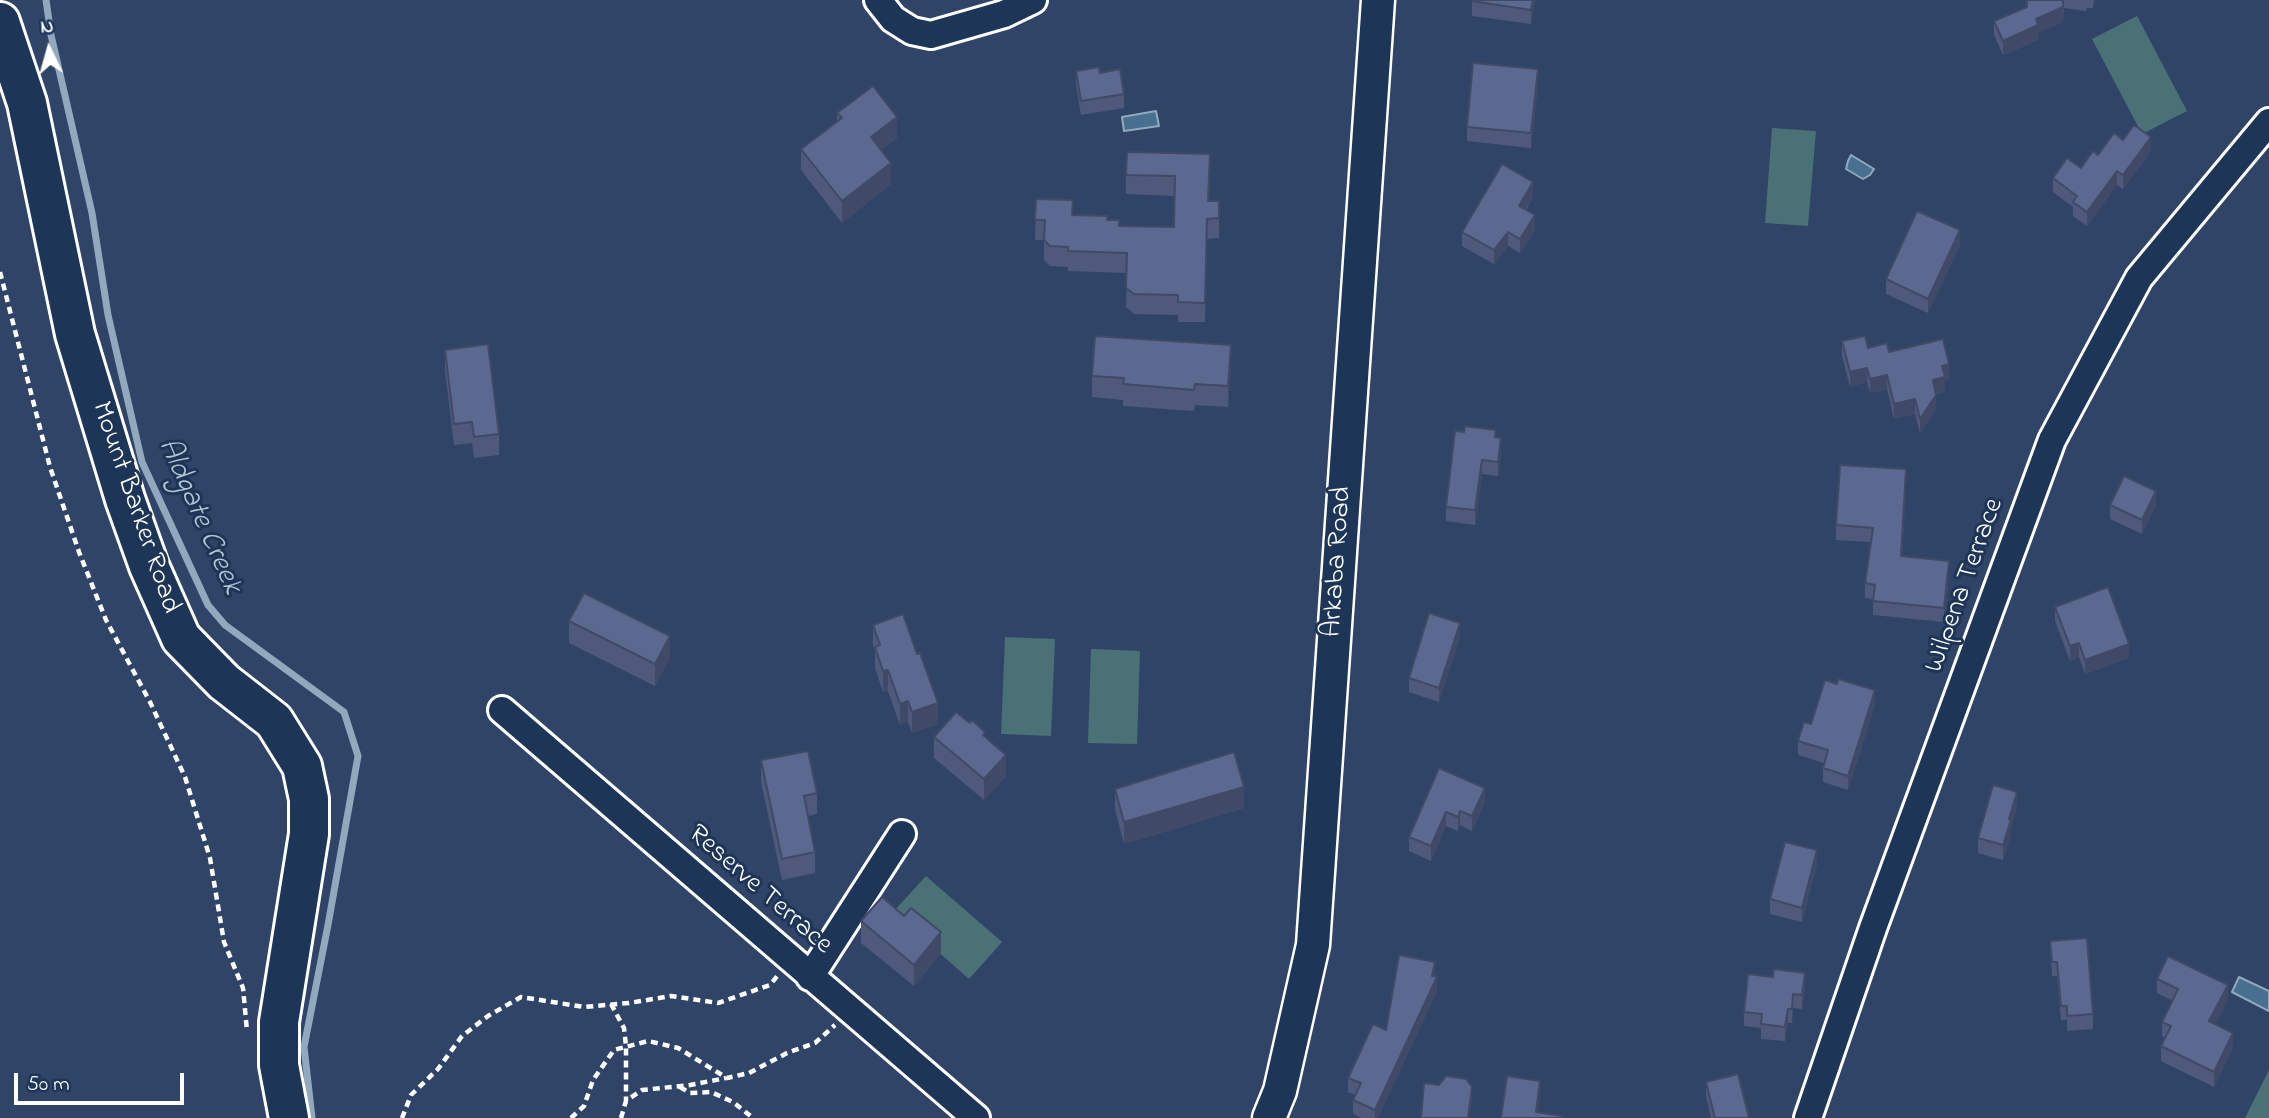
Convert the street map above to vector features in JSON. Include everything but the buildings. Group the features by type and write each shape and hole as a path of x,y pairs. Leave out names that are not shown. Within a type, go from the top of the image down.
{"main road":[{"name":"Mount Barker Road","path":"0,22 27,103 75,334 125,499 149,566 181,638 224,682 274,721 302,765 309,799 309,834 279,1022 279,1065 289,1118"}],"street":[{"path":"878,0 893,19 912,31 932,35 1004,14 1033,0"},
{"name":"Arkaba Road","path":"1269,1118 1280,1091 1313,945 1378,0"},
{"name":"Wilpena Terrace","path":"1808,1118 1873,928 2052,440 2139,278 2269,122"},
{"name":"Reserve Terrace","path":"502,710 976,1118"},
{"path":"801,969 902,834"}],"path":[{"path":"0,272 50,467 79,552 106,620 150,702 185,777 210,858 224,942 243,988 247,1038"},
{"path":"402,1118 411,1095 438,1069 462,1036 488,1016 521,997 584,1007 671,996 718,1003 770,985 801,969"},
{"path":"611,1004 624,1028 626,1046 626,1101 621,1118"},
{"path":"626,1101 642,1090 749,1073 787,1053 815,1043 851,1011"},
{"path":"571,1118 584,1106 593,1080 614,1049 648,1041 678,1048 727,1078"},
{"path":"679,1086 690,1093 711,1091 733,1102 753,1118"}],"green space":[{"path":"2137,16 2187,111 2142,134 2092,39"},
{"path":"1772,128 1816,131 1808,226 1765,223"},
{"path":"1005,637 1055,639 1051,736 1001,734"},
{"path":"1091,649 1140,651 1137,744 1088,743"},
{"path":"926,876 1002,942 969,979 893,912"},
{"path":"2269,1070 2269,1118 2245,1118"}],"water":[{"path":"1156,111 1159,126 1124,131 1122,117"},
{"path":"1851,155 1874,169 1870,175 1863,179 1846,169"},
{"path":"2239,977 2269,991 2269,1011 2232,992"}],"waterway":[{"name":"Aldgate Creek","path":"46,0 51,35 92,213 108,315 142,462 208,605 225,625 344,712 358,756 304,1047 312,1118"}]}
